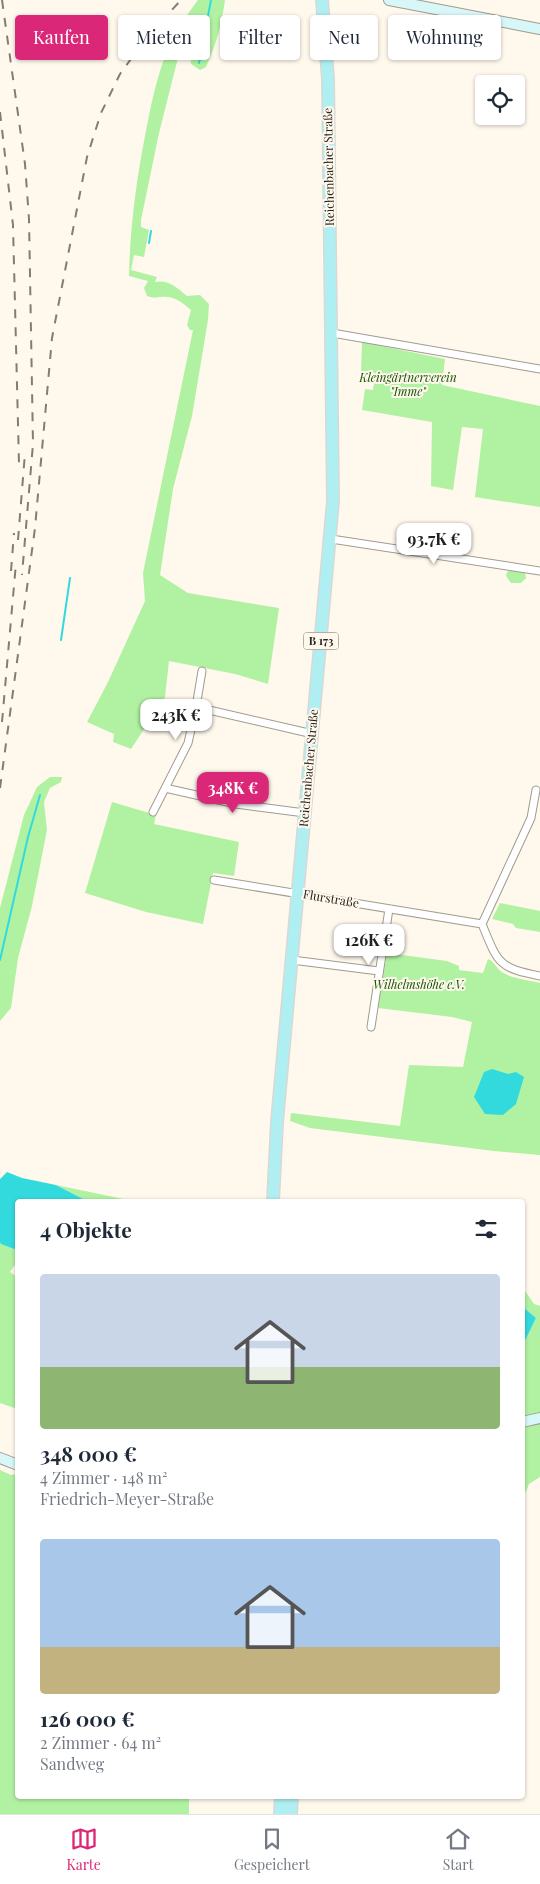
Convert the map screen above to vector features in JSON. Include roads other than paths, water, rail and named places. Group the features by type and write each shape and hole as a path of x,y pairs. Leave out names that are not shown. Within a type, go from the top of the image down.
{"main road":[{"name":"Reichenbacher Straße","path":"273,1199 276,1129 331,539 333,487 328,56 322,0"},
{"path":"389,0 540,29"},
{"path":"525,1421 540,1418"},
{"path":"0,1451 15,1457"},
{"path":"0,1458 15,1464"},
{"path":"282,1799 286,1812"},
{"path":"286,1812 291,1799"}],"street":[{"path":"332,333 540,369"},
{"path":"331,539 540,571"},
{"path":"153,812 188,742 202,671"},
{"path":"196,708 313,734"},
{"path":"165,788 236,804 305,813"},
{"path":"536,790 531,818 482,924 497,958 516,972 540,976"},
{"name":"Flurstraße","path":"214,880 482,924"},
{"path":"372,1027 388,909"},
{"path":"292,960 379,971"}],"water":[{"path":"492,1069 508,1074 516,1072 524,1077 516,1104 503,1115 485,1114 474,1097 484,1072"},
{"path":"7,1172 22,1178 56,1185 83,1199 15,1199 15,1249 0,1242 0,1179"},
{"path":"525,1309 536,1318 525,1341"}],"waterway":[{"path":"199,63 211,0"},
{"path":"149,243 151,231"},
{"path":"61,640 70,578"},
{"path":"0,960 28,837 40,795"}],"railway":[{"path":"2,0 25,164 29,219 33,444 22,575"},
{"path":"0,788 35,528 52,338 87,157 101,113 120,74 147,37 181,0"},
{"path":"0,112 13,225 19,464"},
{"path":"18,540 25,453"},
{"path":"11,571 14,533"},
{"path":"2,722 16,563"}],"park label":[{"name":"Kleingärtnerverein \"Imme\"","path":"408,385"},
{"name":"Wilhelmshöhe e.V.","path":"419,985"}]}
